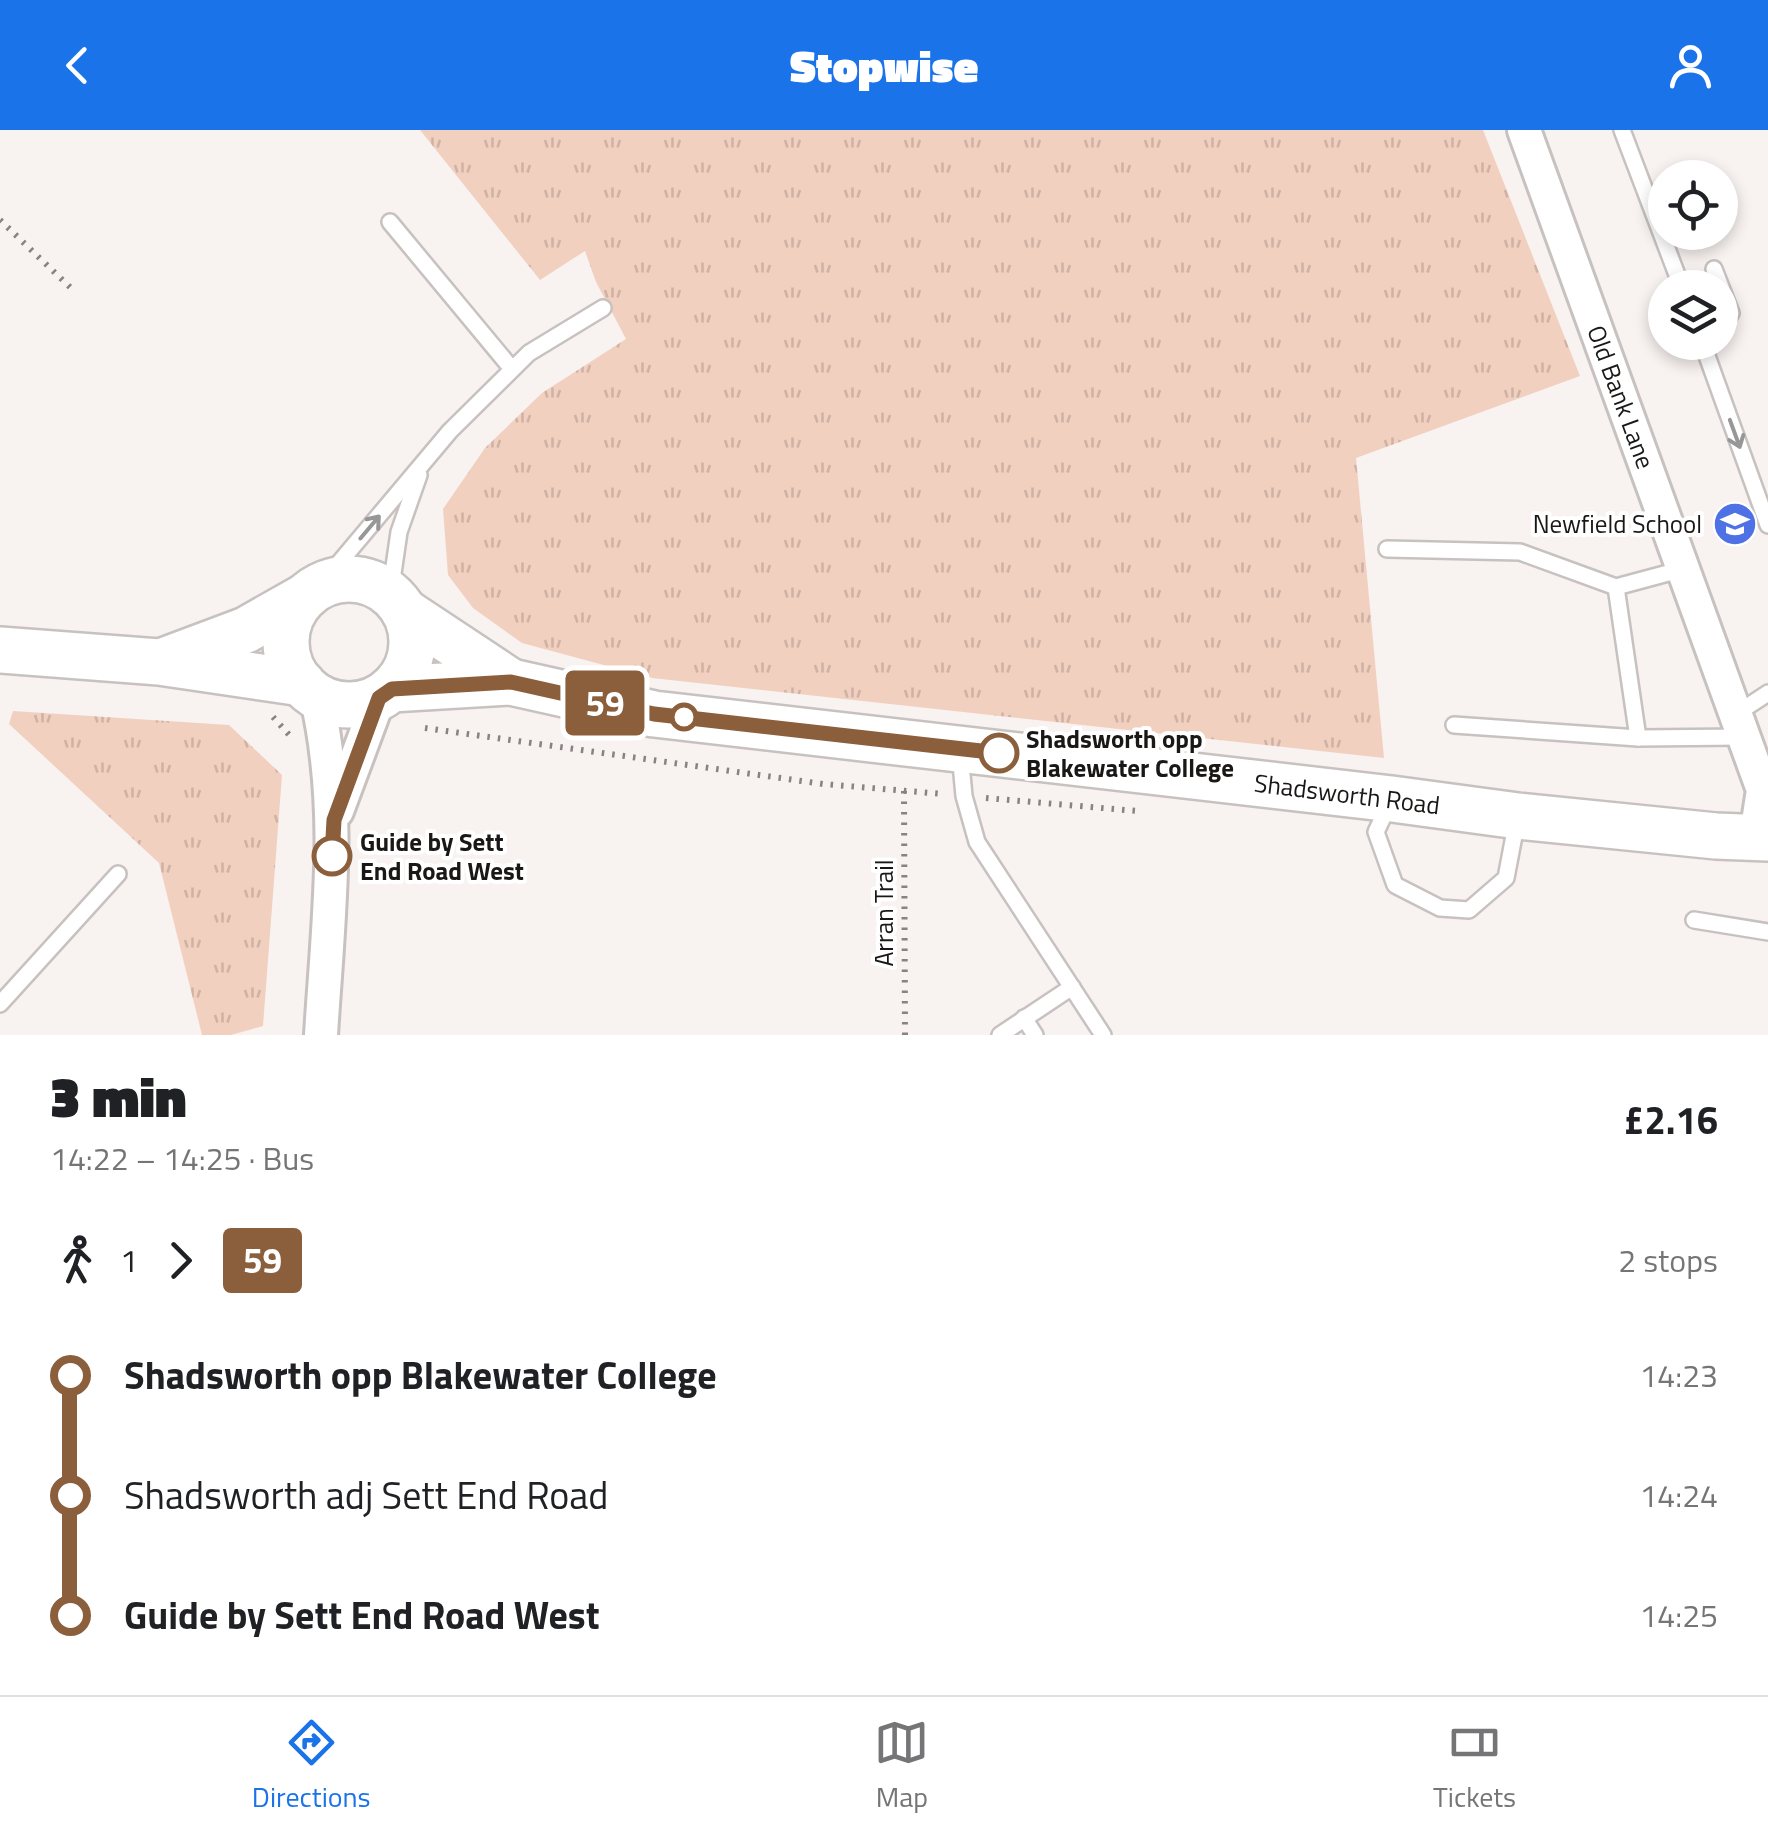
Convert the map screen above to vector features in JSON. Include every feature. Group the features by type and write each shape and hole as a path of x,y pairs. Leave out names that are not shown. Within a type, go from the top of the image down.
{"main road":[{"name":"Shadsworth Road","path":"159,662 246,630 336,580 355,579 374,584 511,682 654,714 1392,798 1518,816 1762,837"},
{"path":"296,697 287,648 288,629 294,611 312,592"},
{"path":"395,704 412,652 412,631 397,602"},
{"name":"Shadsworth Road","path":"0,650 159,662 336,704 395,704 511,682"}],"street":[{"name":"Old Bank Lane","path":"1524,130 1763,790 1762,837"},
{"path":"296,697 328,746 334,820 321,1035"},
{"path":"334,820 395,704"}],"lane":[{"path":"1622,130 1675,270"},
{"path":"390,222 512,369"},
{"path":"312,592 450,431 512,369 528,354 604,308"},
{"path":"1711,360 1768,525"},
{"path":"397,602 399,532 422,466"},
{"path":"1387,549 1520,552 1616,587 1683,569"},
{"path":"1616,587 1638,738"},
{"path":"1454,725 1638,738 1740,725 1768,693"},
{"path":"960,749 964,796 978,842 1102,1035"},
{"path":"1392,798 1376,832 1395,885 1440,908 1469,910 1506,878 1518,816"},
{"path":"0,1004 118,874"},
{"path":"1694,920 1768,932"},
{"path":"1000,1035 1072,987"},
{"path":"1024,1018 1035,1035"}],"path":[{"path":"0,220 74,291"},
{"path":"296,697 296,743 328,746"},
{"path":"395,704 823,784 1140,812"},
{"name":"Arran Trail","path":"904,791 904,1035"}],"green space":[{"path":"420,130 1483,130 1580,376 1356,458 1384,758 652,678 522,643 473,608 448,575 443,509 485,448 542,393 626,339 596,282 585,251 540,280"},
{"path":"13,711 229,725 282,775 263,1026 231,1035 202,1035 159,863 9,724"}],"bus line":[{"name":"59","path":"332,856 334,820 379,698 392,689 511,682 654,714 999,753"}],"place":[{"name":"Newfield School","path":"1735,524"},
{"name":"Shadsworth opp Blakewater College","path":"999,753"},
{"name":"Guide by Sett End Road West","path":"332,856"}]}
